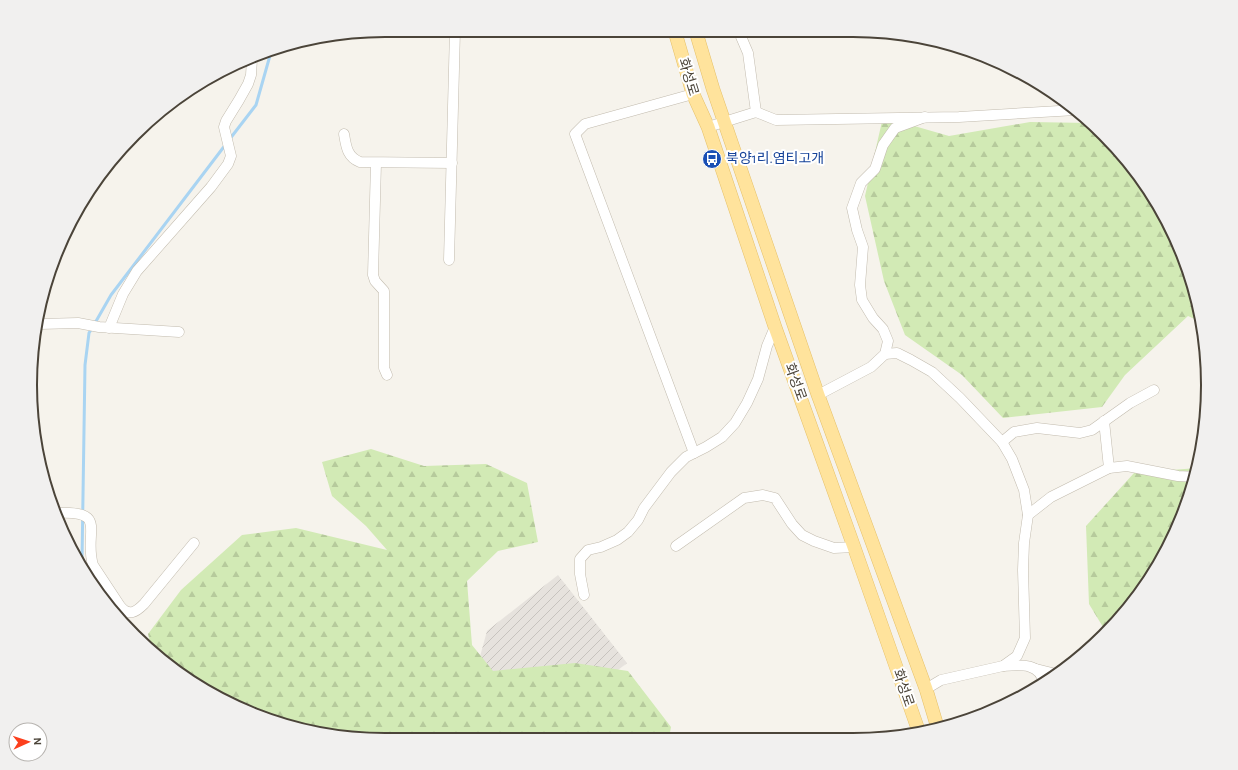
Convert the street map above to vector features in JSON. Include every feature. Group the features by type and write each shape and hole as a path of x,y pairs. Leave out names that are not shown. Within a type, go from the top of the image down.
{"main road":[{"name":"화성로","path":"676,37 693,94 708,127 775,327 854,547 916,727"},
{"name":"화성로","path":"698,37 818,395 926,689 936,723"}],"street":[{"path":"449,260 455,37"},
{"path":"741,37 748,53 756,112"},
{"path":"104,328 129,282 137,271 211,187 228,164 231,156 224,128 226,121 248,84 252,63"},
{"path":"693,94 584,124 574,134 694,453"},
{"path":"708,127 756,112 776,120 959,117 1067,111"},
{"path":"818,395 871,367 885,354 888,341 883,329 873,318 862,300 860,285 863,247 852,208 861,183 875,169 883,145 895,128 925,117"},
{"path":"344,134 346,145 353,159 360,162 452,163"},
{"path":"376,163 373,275 375,281 384,291 384,368 387,375"},
{"path":"43,324 78,323 104,328 178,332"},
{"path":"584,595 580,574 580,559 588,550 601,547 628,532 671,472 686,457 722,437 735,423 747,403 758,379 775,327"},
{"path":"885,354 897,353 932,372 960,398 1002,442 1012,459 1024,490 1028,515 1024,543 1023,570 1025,638 1017,656 1003,666"},
{"path":"1002,442 1014,432 1037,428 1080,433 1092,430 1130,403 1154,390"},
{"path":"1104,421 1108,468"},
{"path":"1028,515 1051,497 1108,468 1127,466 1178,476 1189,477"},
{"path":"676,546 744,498 763,495 775,498 792,524 802,535 814,542 834,548 854,547"},
{"path":"61,513 70,512 85,515 90,520 91,558 93,565 124,611 131,613 137,611 144,604 194,543"},
{"path":"926,689 941,680 1003,666 1022,664 1049,672"},
{"path":"1036,668 1042,677"}],"shaded area":[{"path":"558,575 627,663 537,733 519,733 465,711 487,631"}],"green space":[{"path":"883,117 949,136 1030,122 1082,123 1115,156 1129,173 1154,211 1175,252 1183,273 1194,319 1188,316 1125,375 1102,407 1003,418 962,375 905,335 884,281 865,196"},
{"path":"371,449 424,466 486,464 527,483 538,542 498,551 467,581 472,645 493,671 575,663 628,671 671,727 670,733 385,733 340,730 295,721 252,707 211,686 173,661 156,647 150,641 148,634 181,590 242,535 296,528 387,550 366,526 332,496 322,462"},
{"path":"1190,469 1183,497 1175,518 1154,559 1129,597 1103,627 1089,604 1086,526 1134,473"}],"waterway":[{"path":"229,140 256,105 270,56"},
{"path":"95,323 111,295 226,144"},
{"path":"82,556 85,365 89,333 92,328"}],"place":[{"name":"북양1리.염티고개","path":"712,159"}]}
